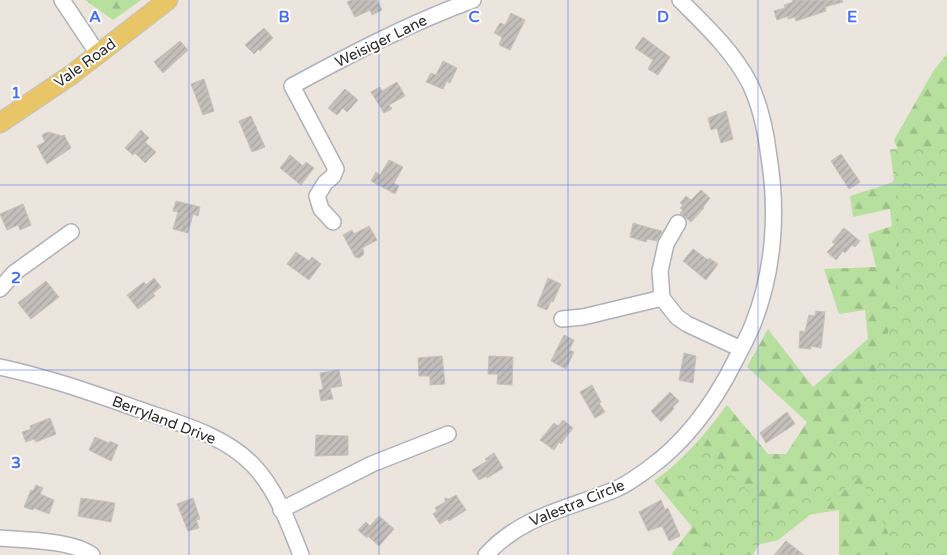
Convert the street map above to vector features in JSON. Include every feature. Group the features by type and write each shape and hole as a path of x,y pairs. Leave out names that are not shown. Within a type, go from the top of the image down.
{"main road":[{"name":"Vale Road","path":"0,123 98,54 168,0"}],"street":[{"path":"62,0 98,54"},
{"name":"Weisiger Lane","path":"333,222 321,209 317,196 325,183 333,176 336,169 292,86 410,26 473,0"},
{"name":"Valestra Circle","path":"486,555 506,537 532,520 617,488 650,468 694,426 709,408 724,383 753,324 770,260 774,204 767,138 757,102 741,68 730,52 680,0"},
{"path":"678,223 666,244 660,271 662,298 677,317 687,324 741,349"},
{"path":"0,289 14,273 70,232"},
{"path":"562,319 583,317 662,298"},
{"name":"Berryland Drive","path":"0,366 68,384 201,431 232,448 253,465 270,487 301,555"},
{"path":"281,510 372,464 448,434"},
{"path":"0,538 68,545 80,548 92,555"}],"green space":[{"path":"85,0 141,0 113,20"},
{"path":"947,54 947,555 839,555 839,510 795,517 764,535 753,555 671,555 692,527 654,481 694,446 727,405 768,454 786,454 807,422 747,367 768,329 813,387 868,339 865,310 839,314 824,269 876,267 868,234 892,226 890,209 853,217 850,196 891,183 907,170 894,140 934,70"},
{"path":"947,148 947,555 899,555 860,476 778,540 712,555 673,468 698,442 773,515 813,485 858,412 885,349 899,270 898,212 890,149"}],"building":[{"path":"352,0 377,0 382,10 372,15 370,10 355,17 347,2"},
{"path":"792,0 842,0 843,2 825,7 826,11 796,21 795,17 788,19 788,16 777,20 774,11 785,8 784,5 793,2"},
{"path":"511,13 525,20 510,50 499,45 502,37 494,33 500,23 505,25"},
{"path":"264,28 273,38 260,51 259,49 254,54 245,45"},
{"path":"643,37 670,57 658,75 648,69 653,60 635,48"},
{"path":"180,41 188,50 163,73 154,62"},
{"path":"443,61 457,68 450,83 447,81 443,89 426,82 431,73 436,75"},
{"path":"204,79 214,111 203,115 191,84"},
{"path":"397,82 405,96 389,105 392,109 384,113 371,92 380,87 382,91"},
{"path":"345,89 358,100 347,112 343,108 337,115 328,108"},
{"path":"726,111 733,139 721,143 717,128 711,130 708,118"},
{"path":"251,116 265,147 252,152 239,121"},
{"path":"141,130 149,138 145,142 156,152 145,163 135,153 133,155 125,148"},
{"path":"48,132 64,135 71,148 47,164 37,146 45,142 42,135"},
{"path":"841,154 860,182 849,189 831,161"},
{"path":"290,155 303,166 306,162 314,168 301,185 280,168"},
{"path":"389,160 403,167 394,183 399,186 395,194 371,181 376,172 380,175"},
{"path":"701,190 710,198 704,208 691,222 680,213 683,210 680,208 683,205 680,203 686,196 691,200"},
{"path":"176,201 200,207 198,216 193,214 188,233 173,229 178,212 173,211"},
{"path":"23,204 31,225 20,230 18,225 7,230 0,214"},
{"path":"633,223 662,231 657,241 647,239 646,242 630,237"},
{"path":"369,226 377,240 362,248 363,255 359,258 355,257 343,235 352,230 354,234"},
{"path":"844,228 860,241 855,247 852,245 845,253 843,251 836,260 827,252 835,244 832,242"},
{"path":"693,249 708,260 709,258 718,264 706,280 683,261"},
{"path":"296,252 309,261 312,257 321,264 309,280 287,264"},
{"path":"154,278 161,287 153,293 155,296 138,309 127,295 144,282 146,285"},
{"path":"548,278 561,284 547,310 537,306"},
{"path":"46,281 59,297 31,319 18,303"},
{"path":"816,311 825,312 821,348 811,346 811,349 799,348 800,331 805,332 809,315 815,316"},
{"path":"564,335 574,340 569,350 574,352 566,369 551,361"},
{"path":"684,353 696,356 693,383 679,380"},
{"path":"442,356 445,384 430,385 430,376 419,376 418,358"},
{"path":"489,356 513,357 512,385 497,384 498,374 488,374"},
{"path":"339,370 342,386 330,388 333,399 321,401 319,390 323,389 320,373"},
{"path":"592,385 601,402 599,403 605,412 595,418 580,392"},
{"path":"670,392 679,401 661,422 651,411"},
{"path":"787,412 795,424 766,443 760,433"},
{"path":"50,418 56,434 36,442 34,439 26,442 22,432 31,429 30,426"},
{"path":"563,420 573,428 554,450 540,440 554,423 558,426"},
{"path":"316,435 348,436 348,455 315,456"},
{"path":"95,437 118,445 111,461 89,450"},
{"path":"494,453 503,468 487,478 486,476 479,480 472,470 487,461 485,459"},
{"path":"36,485 43,488 40,494 54,500 49,514 34,508 33,510 24,507 31,490 33,491"},
{"path":"456,495 466,510 449,521 448,519 440,524 433,514 437,511 435,508 445,502 445,498 449,499"},
{"path":"81,498 115,503 111,522 78,516"},
{"path":"193,498 200,519 196,520 199,528 188,531 177,504"},
{"path":"661,500 665,510 668,508 680,536 669,541 662,526 648,531 639,512"},
{"path":"379,516 394,529 379,546 358,530 366,522 370,526"},
{"path":"786,541 804,555 774,555"}]}
